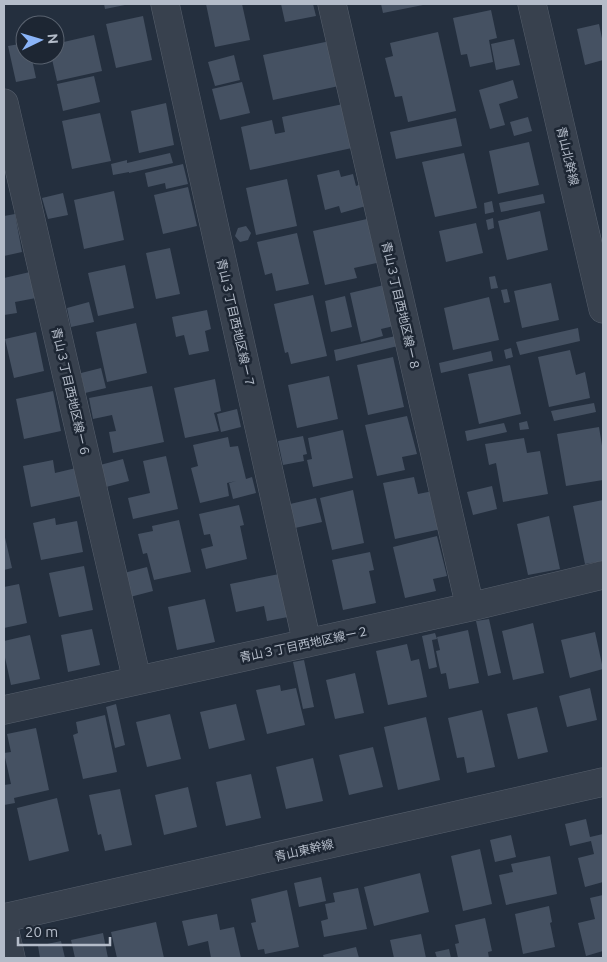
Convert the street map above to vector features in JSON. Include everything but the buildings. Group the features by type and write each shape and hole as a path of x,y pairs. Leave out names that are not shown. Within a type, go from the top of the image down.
{"street":[{"name":"青山３丁目西地区線ー７","path":"164,4 307,643"},
{"name":"青山３丁目西地区線ー８","path":"332,4 470,607"},
{"name":"青山北幹線","path":"532,4 603,309"},
{"name":"青山３丁目西地区線ー６","path":"4,103 138,680"},
{"name":"青山３丁目西地区線ー２","path":"4,710 470,607 603,575"},
{"name":"青山東幹線","path":"4,918 603,782"},
{"path":"4,928 11,958"}]}
